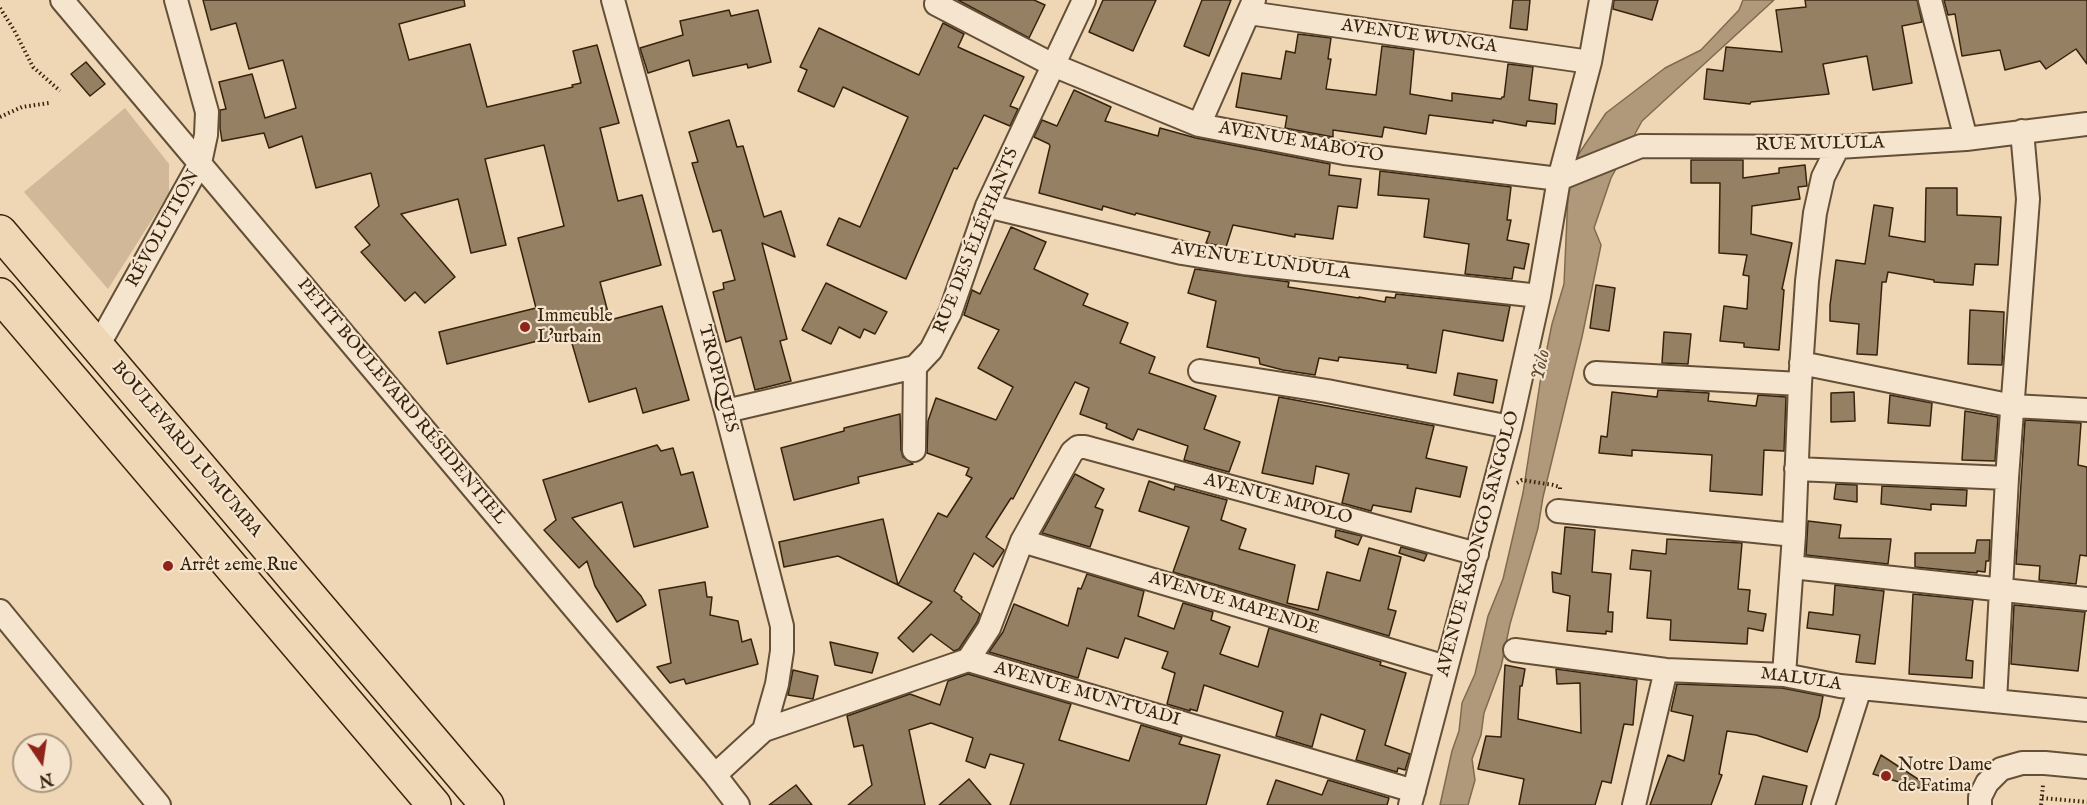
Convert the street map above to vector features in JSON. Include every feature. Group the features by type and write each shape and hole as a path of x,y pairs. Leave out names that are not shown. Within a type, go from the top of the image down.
{"highway":[{"name":"BOULEVARD LUMUMBA","path":"0,232 488,805"},
{"path":"0,295 434,805"}],"street":[{"name":"PETIT BOULEVARD RÉSIDENTIEL","path":"62,0 738,805"},
{"name":"RÉVOLUTION","path":"98,346 200,164 206,135 207,112 176,0"},
{"name":"TROPIQUES","path":"612,0 726,411 782,626 782,651 777,684 764,730"},
{"name":"RUE DES ÉLÉPHANTS","path":"915,367 932,350 950,313 987,206 1084,0"},
{"name":"AVENUE KASONGO SANGOLO","path":"1412,798 1510,427 1539,296 1559,178 1590,62 1601,0"},
{"path":"1930,0 1966,139"},
{"name":"AVENUE MABOTO","path":"936,4 1053,65 1198,124 1344,153 1559,178"},
{"path":"1198,124 1251,6"},
{"name":"AVENUE WUNGA","path":"1251,6 1590,62"},
{"name":"RUE MULULA","path":"1559,178 1641,146 1838,147 1966,139 2087,124"},
{"path":"1995,701 2007,478 2028,199 2022,131"},
{"path":"1784,675 1794,535 1800,374 1807,281 1815,213 1823,177 1838,147"},
{"name":"AVENUE LUNDULA","path":"987,206 1192,255 1539,296"},
{"path":"726,411 915,367 914,450"},
{"path":"1200,371 1327,392 1510,427"},
{"path":"1596,373 1800,374 2013,406 2087,410"},
{"name":"AVENUE MPOLO","path":"1022,541 1072,452 1078,447 1085,447 1477,554"},
{"path":"1796,469 2007,478"},
{"path":"1558,511 1794,535"},
{"path":"715,776 764,730 968,660 989,628 1022,541"},
{"name":"AVENUE MAPENDE","path":"1022,541 1446,667"},
{"path":"1792,567 2087,599"},
{"path":"0,611 159,805"},
{"name":"MALULA","path":"1515,650 1666,670 1784,675 1860,688 2087,710"},
{"name":"AVENUE MUNTUADI","path":"968,660 1412,798"},
{"path":"1634,805 1666,670"},
{"path":"1823,805 1860,688"},
{"path":"1980,805 1980,798 1987,783 2001,769 2022,763 2087,767"}],"path":[{"path":"0,8 33,68 60,91"},
{"path":"0,117 22,107 49,102"},
{"path":"1522,480 1553,485"},
{"path":"2042,798 2087,802"}],"shaded area":[{"path":"1743,0 1774,0 1642,121 1611,178 1594,228 1601,245 1582,337 1543,497 1538,528 1510,624 1501,667 1484,713 1481,735 1472,759 1475,780 1468,805 1440,805 1452,751 1459,731 1462,703 1475,674 1488,616 1503,579 1523,493 1540,383 1552,324 1564,284 1568,195 1578,155 1606,113 1665,68 1701,50 1739,10"},
{"path":"125,108 169,164 169,193 108,289 24,192"}],"building":[{"path":"203,0 464,0 465,6 399,24 409,60 470,44 487,107 573,87 572,85 581,83 573,51 597,45 619,123 600,128 618,201 642,195 661,265 600,282 610,320 662,306 689,400 643,413 636,388 589,402 569,333 447,364 439,332 536,308 518,238 564,226 544,145 485,159 506,245 471,253 458,199 401,214 455,277 425,303 415,292 405,301 361,252 370,245 355,227 379,206 371,173 316,188 302,136 269,148 264,133 222,141 220,110 226,109 219,82 252,74 265,118 296,108 283,60 249,69 236,23 211,30"},
{"path":"958,0 1034,0 1045,5 1029,38"},
{"path":"1103,0 1156,0 1133,51 1089,32"},
{"path":"1202,0 1231,0 1209,56 1184,46"},
{"path":"1513,0 1530,0 1527,30 1510,28"},
{"path":"1614,0 1658,0 1652,20 1613,9"},
{"path":"1805,0 1917,0 1922,22 1902,26 1912,83 1873,90 1867,56 1823,64 1829,94 1751,102 1750,104 1704,99 1707,69 1723,71 1726,47 1782,52 1776,10 1806,7"},
{"path":"1944,0 2087,0 2087,64 2076,49 2046,69 2040,61 2005,70 2000,50 1962,56 1955,14 1948,15"},
{"path":"729,10 731,16 758,10 771,62 748,68 747,64 693,76 689,60 648,73 640,48 683,35 680,21"},
{"path":"943,23 964,34 958,47 1024,77 1010,106 1018,109 1010,126 984,115 957,169 954,168 906,279 827,245 839,218 860,227 908,117 843,87 834,107 798,91 807,70 800,67 819,28 919,75"},
{"path":"1298,34 1331,38 1328,59 1331,59 1326,89 1376,95 1382,46 1414,50 1410,94 1452,101 1452,93 1501,99 1504,97 1508,64 1533,67 1529,100 1557,104 1555,124 1527,121 1526,126 1493,120 1493,123 1429,115 1426,134 1384,127 1382,137 1333,130 1333,137 1285,128 1287,116 1236,107 1242,73 1281,79 1286,51 1295,53"},
{"path":"86,62 105,84 90,96 71,74"},
{"path":"1074,90 1111,107 1105,121 1158,136 1160,128 1196,138 1330,164 1329,175 1361,179 1357,208 1338,206 1333,239 1295,234 1295,237 1233,225 1226,247 1206,243 1210,232 1103,206 1102,210 1039,193 1050,146 1034,137 1042,120 1057,126"},
{"path":"729,120 737,147 743,146 764,217 781,211 795,257 762,243 787,339 780,341 791,381 755,390 741,337 726,342 713,292 724,289 723,283 735,280 721,230 713,232 692,163 698,162 689,132"},
{"path":"1691,160 1743,160 1743,178 1779,173 1779,168 1805,165 1807,186 1798,187 1800,199 1752,206 1751,234 1792,243 1782,289 1784,290 1779,350 1744,347 1744,343 1720,341 1724,306 1747,309 1749,276 1743,275 1747,255 1719,253 1720,183 1691,183"},
{"path":"1380,171 1511,187 1507,220 1511,220 1507,240 1529,244 1524,269 1514,267 1512,279 1465,274 1469,244 1424,237 1429,199 1378,195"},
{"path":"1926,188 1957,188 1957,215 2001,217 1998,265 1975,264 1973,285 1934,282 1934,280 1888,272 1886,282 1882,282 1877,355 1857,354 1859,324 1830,321 1836,260 1865,264 1874,205 1893,208 1889,236 1925,242"},
{"path":"1011,227 1046,242 1034,269 1088,294 1083,305 1128,323 1120,343 1155,357 1149,373 1216,396 1204,429 1240,442 1229,472 1184,460 1188,446 1138,429 1133,440 1106,428 1107,424 1080,414 1089,388 1075,382 1013,499 1011,498 986,537 1004,550 1003,552 993,567 974,553 954,591 980,614 977,622 959,649 954,651 931,634 913,652 898,638 932,602 898,585 938,513 947,517 972,478 966,475 969,468 927,453 928,421 936,398 996,420 1013,387 978,368 999,330 964,315 972,290 980,294"},
{"path":"1195,269 1289,282 1288,287 1385,302 1386,297 1395,298 1396,294 1510,306 1503,341 1443,330 1436,373 1407,368 1408,365 1339,357 1338,361 1319,358 1315,375 1283,370 1260,364 1259,358 1207,347 1216,301 1188,293"},
{"path":"826,283 887,312 875,334 864,329 860,338 839,327 831,344 802,330"},
{"path":"1596,285 1615,288 1609,331 1590,328"},
{"path":"1970,310 2004,312 2002,365 1968,364"},
{"path":"1664,332 1691,334 1688,364 1662,363"},
{"path":"1458,373 1497,380 1493,403 1454,395"},
{"path":"1658,390 1709,393 1708,401 1756,406 1758,395 1786,397 1784,451 1764,450 1762,495 1710,491 1712,455 1632,450 1632,456 1599,453 1601,436 1607,437 1612,392 1657,397"},
{"path":"1854,392 1855,421 1831,422 1831,393"},
{"path":"1890,395 1932,403 1930,426 1888,423"},
{"path":"1279,397 1434,426 1426,458 1467,467 1460,497 1416,488 1411,512 1373,505 1371,511 1342,503 1349,474 1316,466 1313,484 1262,473"},
{"path":"1965,411 1998,417 1995,461 1962,460"},
{"path":"900,414 901,450 903,457 913,464 858,477 859,483 794,500 781,448 844,431 844,428"},
{"path":"2025,420 2081,423 2078,465 2087,467 2087,556 2080,555 2076,584 2039,580 2040,566 2016,564"},
{"path":"657,445 661,451 673,448 681,475 693,472 708,527 634,547 622,502 572,518 641,596 646,605 617,622 595,586 587,561 579,568 544,530 556,520 543,480"},
{"path":"1075,474 1104,489 1095,507 1103,510 1090,547 1042,533"},
{"path":"1149,481 1174,490 1175,486 1227,500 1221,520 1246,529 1239,549 1295,565 1287,603 1318,610 1327,572 1360,581 1369,548 1401,557 1388,609 1396,611 1389,636 1173,572 1189,527 1139,511"},
{"path":"1836,484 1857,485 1857,502 1834,499"},
{"path":"1882,486 1967,490 1966,506 1931,504 1931,510 1881,504"},
{"path":"883,519 898,585 838,556 784,567 779,542"},
{"path":"1808,521 1841,525 1839,538 1891,539 1888,564 1806,555"},
{"path":"1565,527 1595,530 1592,572 1611,574 1608,612 1613,612 1612,632 1606,631 1606,634 1567,631 1570,596 1553,592 1552,572 1561,574"},
{"path":"1336,530 1362,536 1358,545 1335,537"},
{"path":"1667,539 1742,543 1738,589 1750,590 1748,611 1766,614 1763,631 1748,628 1747,644 1670,640 1671,620 1647,618 1651,571 1630,569 1632,550 1666,554"},
{"path":"1977,540 1990,540 1989,561 1986,561 1985,572 1915,567 1915,553 1975,553"},
{"path":"1401,547 1427,554 1424,561 1399,553"},
{"path":"1087,574 1144,591 1138,616 1174,629 1183,603 1213,612 1211,620 1230,627 1220,654 1258,667 1269,628 1381,662 1380,665 1406,673 1385,745 1410,754 1405,770 1398,768 1397,772 1356,760 1365,730 1321,714 1312,747 1276,736 1283,712 1204,685 1197,711 1167,704 1175,673 1162,668 1168,652 1125,638 1118,658 1087,648 1078,678 989,652 1003,632 1014,604 1068,626 1078,588 1081,589"},
{"path":"705,582 707,597 712,597 710,615 738,621 742,642 751,639 758,664 686,684 684,679 670,683 657,667 671,663 659,590"},
{"path":"1835,585 1884,591 1875,664 1856,662 1860,635 1807,628 1809,612 1833,615"},
{"path":"1913,594 1973,600 1966,660 1973,661 1972,678 1909,674"},
{"path":"2014,605 2085,612 2078,671 2011,664"},
{"path":"830,642 878,653 872,673 835,665"},
{"path":"1505,665 1525,669 1522,686 1520,686 1518,719 1581,733 1580,683 1557,684 1556,669 1637,680 1633,725 1624,724 1611,783 1602,781 1595,805 1519,805 1524,779 1478,769 1486,736 1501,737"},
{"path":"793,670 818,676 813,699 788,695"},
{"path":"968,674 1071,704 1059,740 1129,761 1141,725 1182,737 1179,744 1220,755 1206,805 1010,805 1024,764 990,754 985,768 966,761 973,738 931,723 909,730 925,805 848,805 872,785 863,745 854,747 847,716 910,694 940,705 948,681"},
{"path":"1677,684 1782,688 1823,696 1819,717 1807,752 1756,735 1727,731 1719,774 1722,775 1711,805 1650,805 1668,755 1684,761 1693,716 1671,711"},
{"path":"1881,755 1927,785 1925,790 1873,774"},
{"path":"1763,776 1807,786 1802,805 1755,805"},
{"path":"969,779 991,805 939,805"},
{"path":"1276,780 1322,795 1328,780 1389,798 1387,805 1267,805"},
{"path":"796,785 812,805 769,805"}],"place":[{"name":"Immeuble L'urbain","path":"525,327"},
{"name":"Arrêt 2eme Rue","path":"168,566"},
{"name":"Notre Dame de Fatima","path":"1886,776"}],"water label":[{"name":"Yolo","path":"1542,365"}]}
